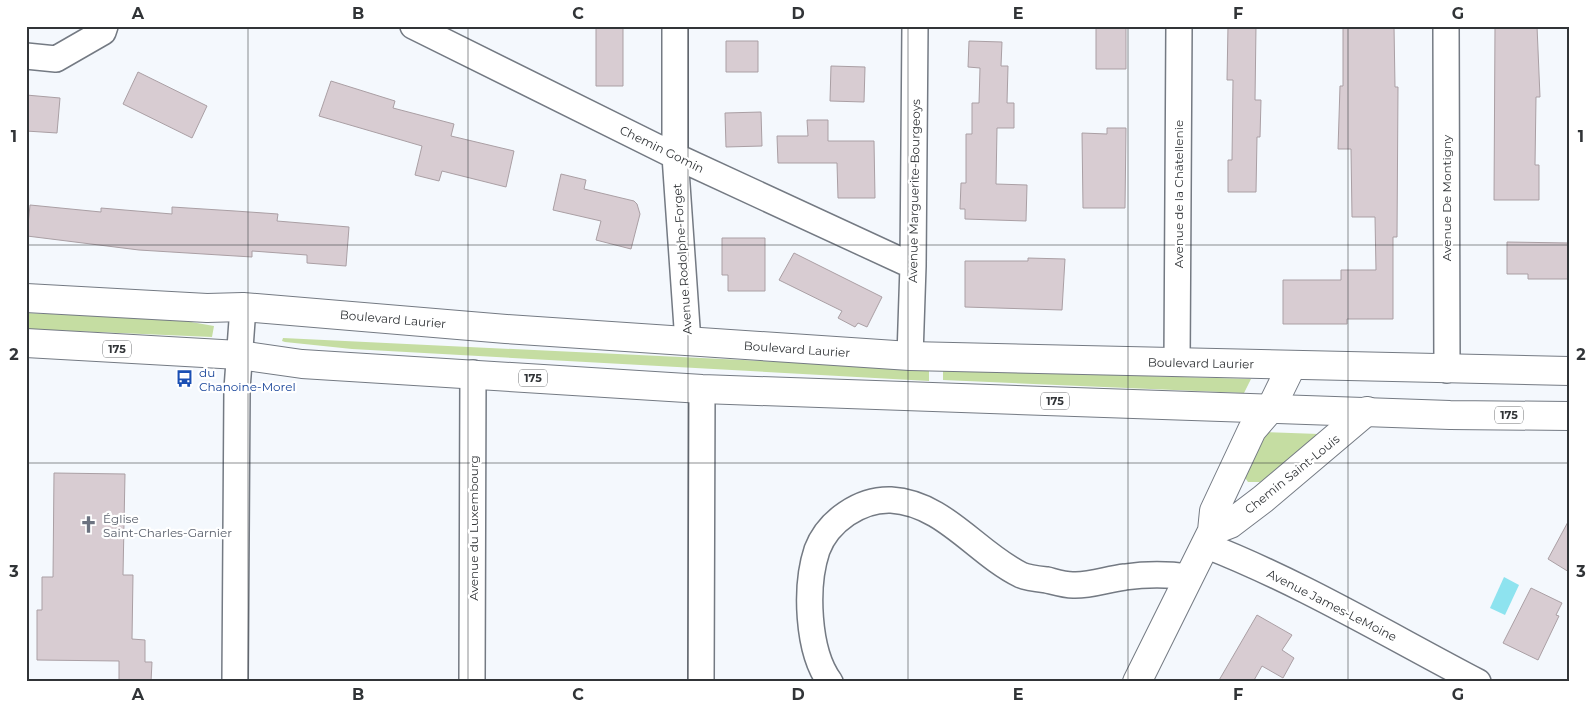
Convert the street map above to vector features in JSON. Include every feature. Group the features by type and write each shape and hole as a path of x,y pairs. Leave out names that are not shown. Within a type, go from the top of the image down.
{"main road":[{"name":"Boulevard Laurier","path":"26,298 207,308 243,307 688,342 910,356 1446,370 1569,371"},
{"name":"175","path":"26,343 239,355 302,364 702,389 1450,415 1569,416"},
{"path":"1137,682 1208,538 1214,511 1252,430 1271,408 1292,365"},
{"name":"Chemin Saint-Louis","path":"1208,538 1270,494 1367,411"}],"street":[{"path":"26,56 56,59 103,32 105,26"},
{"name":"Chemin Gomin","path":"413,26 436,32 675,156 913,266"},
{"name":"Avenue Rodolphe-Forget","path":"675,26 675,156 688,342"},
{"name":"Avenue Marguerite-Bourgeoys","path":"910,356 913,266 915,26"},
{"name":"Avenue de la Châtellenie","path":"1177,362 1178,26"},
{"name":"Avenue De Montigny","path":"1446,26 1446,370"},
{"path":"235,682 239,355 243,307"},
{"name":"Avenue du Luxembourg","path":"472,682 473,374"},
{"path":"701,682 702,389"},
{"path":"830,682 823,672 811,628 811,577 818,549 834,524 852,510 870,502 891,500 917,505 946,519 980,548 1022,575 1073,585 1126,577 1166,574 1189,577"},
{"name":"Avenue James-LeMoine","path":"1208,538 1234,556 1333,604 1453,676 1478,682"}],"green space":[{"path":"26,313 174,319 214,326 212,337 26,329"},
{"path":"283,338 929,369 929,381 352,349 285,342 282,341"},
{"path":"943,370 1251,379 1244,393 943,380"},
{"path":"1264,432 1319,434 1321,436 1260,482 1248,482 1243,475"}],"water":[{"path":"1504,577 1519,585 1505,615 1490,608"}],"building":[{"path":"596,26 623,26 623,86 596,86"},
{"path":"1096,26 1126,26 1126,69 1096,69"},
{"path":"1228,26 1256,26 1255,100 1261,100 1260,137 1257,137 1256,192 1228,192 1228,160 1232,160 1233,80 1227,80"},
{"path":"1343,26 1394,26 1395,87 1398,87 1397,237 1393,237 1393,319 1347,319 1347,324 1283,324 1283,280 1341,280 1341,270 1376,270 1375,217 1352,217 1351,149 1338,149 1340,86 1343,86"},
{"path":"1495,26 1537,26 1540,97 1536,97 1535,165 1539,165 1539,200 1494,200"},
{"path":"726,41 758,41 758,72 726,72"},
{"path":"969,41 1002,42 1001,66 1008,66 1007,103 1014,103 1014,128 997,128 996,184 1027,185 1026,221 965,219 965,209 960,209 961,183 966,183 966,134 972,134 972,103 979,103 980,68 968,67"},
{"path":"831,66 865,67 864,102 830,101"},
{"path":"138,72 207,106 192,138 123,104"},
{"path":"331,81 395,101 393,108 454,124 451,136 514,151 506,187 442,171 439,181 415,175 422,146 319,116"},
{"path":"26,95 60,98 57,133 26,131"},
{"path":"761,112 762,146 726,147 725,113"},
{"path":"807,120 828,120 828,141 874,141 875,198 838,198 837,163 778,163 777,136 808,136"},
{"path":"1107,128 1126,128 1125,208 1083,208 1082,133 1107,134"},
{"path":"561,174 586,180 584,189 634,201 637,204 640,214 631,249 596,240 601,221 553,210"},
{"path":"30,205 101,212 101,208 172,214 172,207 235,211 278,214 277,221 349,227 346,266 307,263 307,255 252,251 252,257 139,250 27,236"},
{"path":"722,238 765,238 765,291 728,291 728,275 722,275"},
{"path":"1507,242 1569,243 1569,279 1528,279 1528,274 1507,274"},
{"path":"794,253 882,297 867,327 858,323 855,327 838,318 842,311 779,280"},
{"path":"1028,258 1065,259 1062,310 965,307 965,261 1028,261"},
{"name":"Église Saint-Charles-Garnier","path":"54,473 125,474 123,575 133,575 132,639 145,640 145,662 152,662 151,682 119,682 119,661 37,660 37,610 42,610 42,577 53,577"},
{"path":"1569,520 1569,572 1548,559"},
{"path":"1531,588 1562,603 1556,615 1559,616 1538,660 1503,643"},
{"path":"1257,615 1292,635 1282,650 1294,658 1283,678 1262,666 1253,682 1218,682"}],"place":[{"name":"du Chanoine-Morel","path":"185,379"},
{"name":"Église Saint-Charles-Garnier","path":"89,525"}]}
